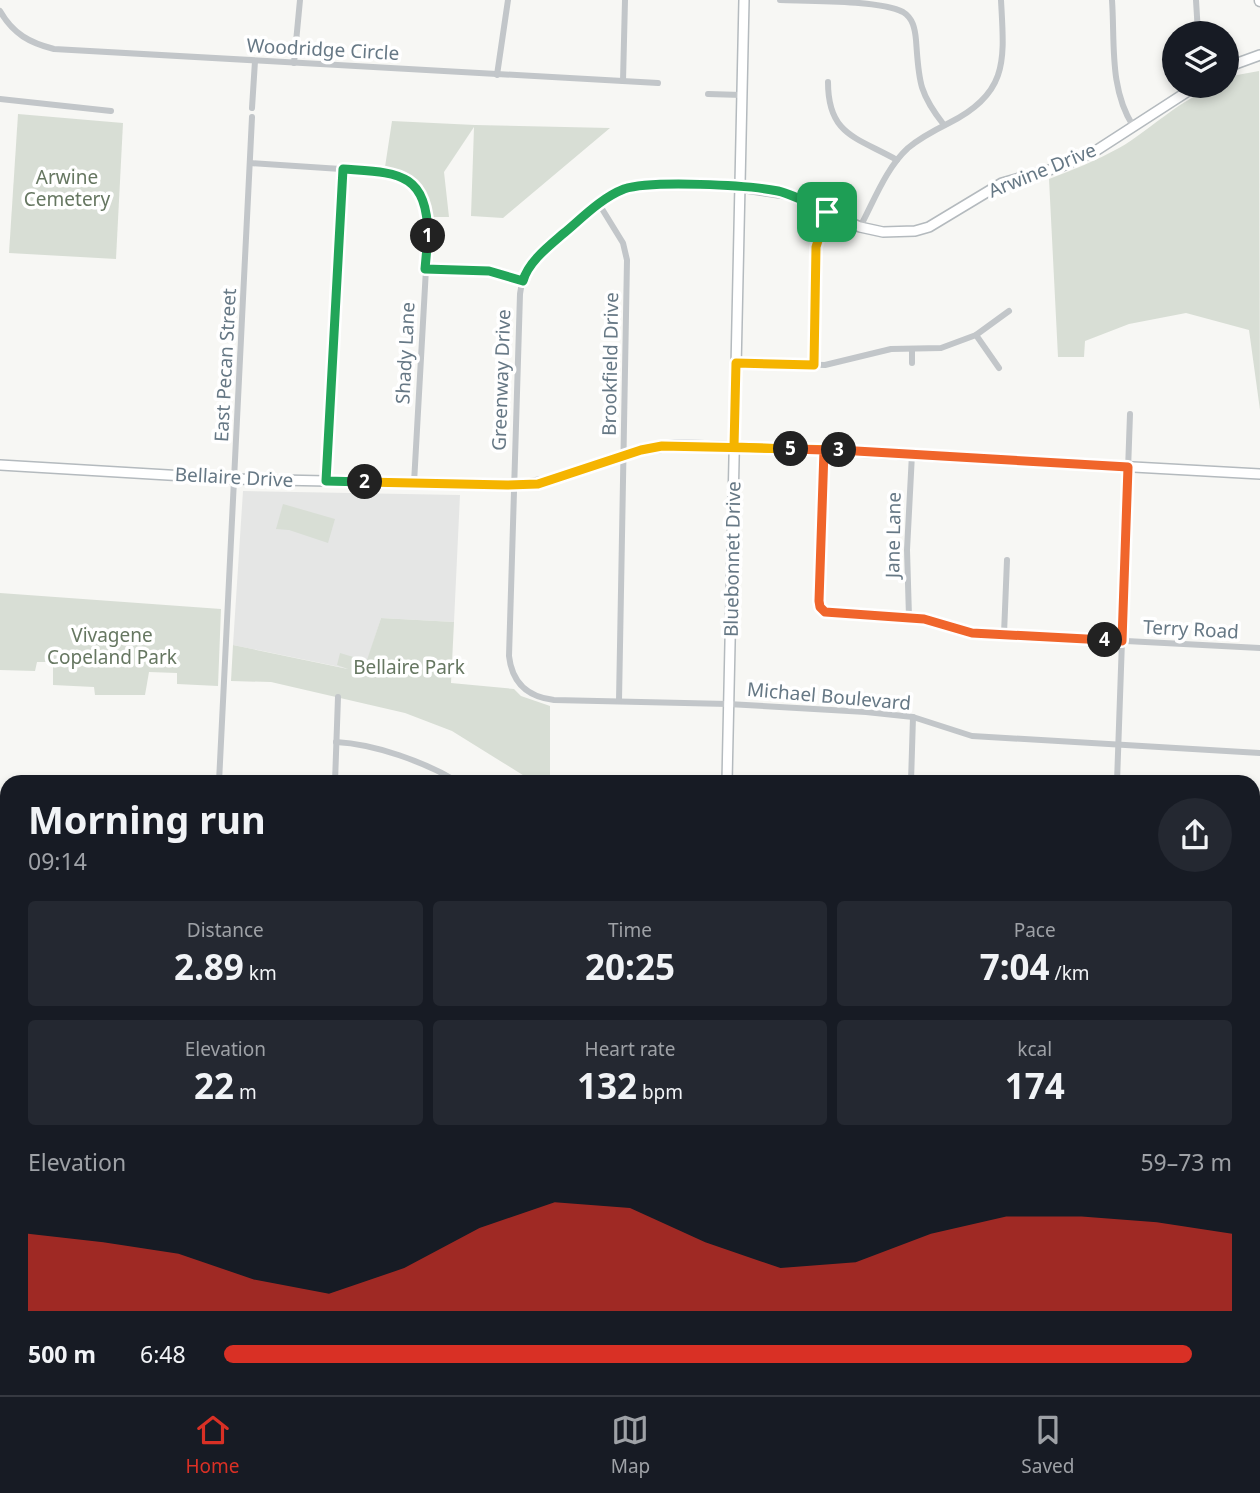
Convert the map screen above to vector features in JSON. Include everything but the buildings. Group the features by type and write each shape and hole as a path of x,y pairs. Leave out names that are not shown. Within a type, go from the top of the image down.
{"street":[{"path":"294,63 300,0"},
{"path":"497,75 508,0"},
{"path":"623,81 625,0"},
{"name":"Bluebonnet Drive","path":"727,775 744,0"},
{"path":"780,0 872,3 892,6 902,11 910,18 915,31 916,64 921,89 944,125"},
{"path":"860,227 898,160 918,141 972,109 983,99 1002,68 1004,56 1001,0"},
{"path":"1112,0 1118,94 1123,111 1133,127"},
{"path":"1196,0 1197,21"},
{"name":"Woodridge Circle","path":"0,11 2,21 28,41 54,49 658,83"},
{"path":"1239,63 1260,55"},
{"path":"252,108 256,61"},
{"path":"828,82 829,106 838,125 898,160"},
{"path":"708,93 742,95"},
{"name":"Arwine Drive","path":"523,281 532,265 552,243 599,204 623,190 644,185 741,187 779,191 860,227 897,232 929,227 988,190 1020,177 1060,167 1097,150 1178,98"},
{"path":"0,99 111,111"},
{"name":"East Pecan Street","path":"219,775 252,117"},
{"name":"Shady Lane","path":"250,163 398,174 416,188 424,203 427,216 414,483"},
{"path":"326,481 343,169"},
{"name":"Brookfield Drive","path":"599,204 623,243 627,260 619,701"},
{"path":"814,365 816,247 827,212"},
{"path":"425,269 489,271 523,281"},
{"name":"Greenway Drive","path":"522,687 513,675 509,656 520,295 523,281"},
{"path":"736,363 814,365 836,363 891,349 942,348 976,335 1009,311"},
{"path":"976,335 999,368"},
{"path":"912,349 912,363"},
{"path":"1117,775 1130,414"},
{"name":"Bellaire Drive","path":"0,465 235,478 514,485 538,484 662,446 912,454 1260,474"},
{"name":"Terry Road","path":"824,450 820,607 825,612 909,617 939,622 972,633 1260,648"},
{"name":"Jane Lane","path":"909,617 907,550 912,454"},
{"path":"1004,634 1007,560"},
{"name":"Michael Boulevard","path":"522,687 545,699 729,704 913,717 972,736 1260,753"},
{"path":"335,775 338,697"},
{"path":"911,775 913,717"},
{"path":"336,742 408,759 445,775"}],"shaded area":[{"path":"243,491 460,495 454,622 381,618 364,672 233,645"}],"green space":[{"path":"1259,71 1260,410 1249,330 1186,313 1129,324 1085,341 1084,357 1058,357 1049,179 1119,148 1191,98 1239,98 1239,75"},
{"name":"Arwine Cemetery","path":"18,114 123,123 116,259 9,253"},
{"path":"392,121 610,128 503,218 471,216 474,127 444,172 449,217 432,217 426,198 417,184 403,173 385,167"},
{"path":"283,504 335,519 328,543 289,530 276,529"},
{"name":"Vivagene Copeland Park","path":"0,593 221,609 218,686 177,684 177,673 149,672 145,695 95,695 94,687 53,685 53,662 37,662 35,671 0,670"},
{"name":"Bellaire Park","path":"381,618 454,622 451,683 514,689 521,696 550,706 550,775 523,775 452,731 405,713 271,682 231,681 233,645 348,669 337,665 340,653 360,659 357,671 363,672"}],"route":[{"path":"827,212 788,194 767,189 665,185 633,187 613,194 552,243 532,265 523,281 475,269 425,269 427,216 416,188 398,174 343,169 326,481 538,484 641,450 674,445 824,450 1128,467 1122,641 972,633 924,619 825,612 821,609 819,601 824,450 734,447 734,440 736,363 814,365 816,247 827,212"}]}
